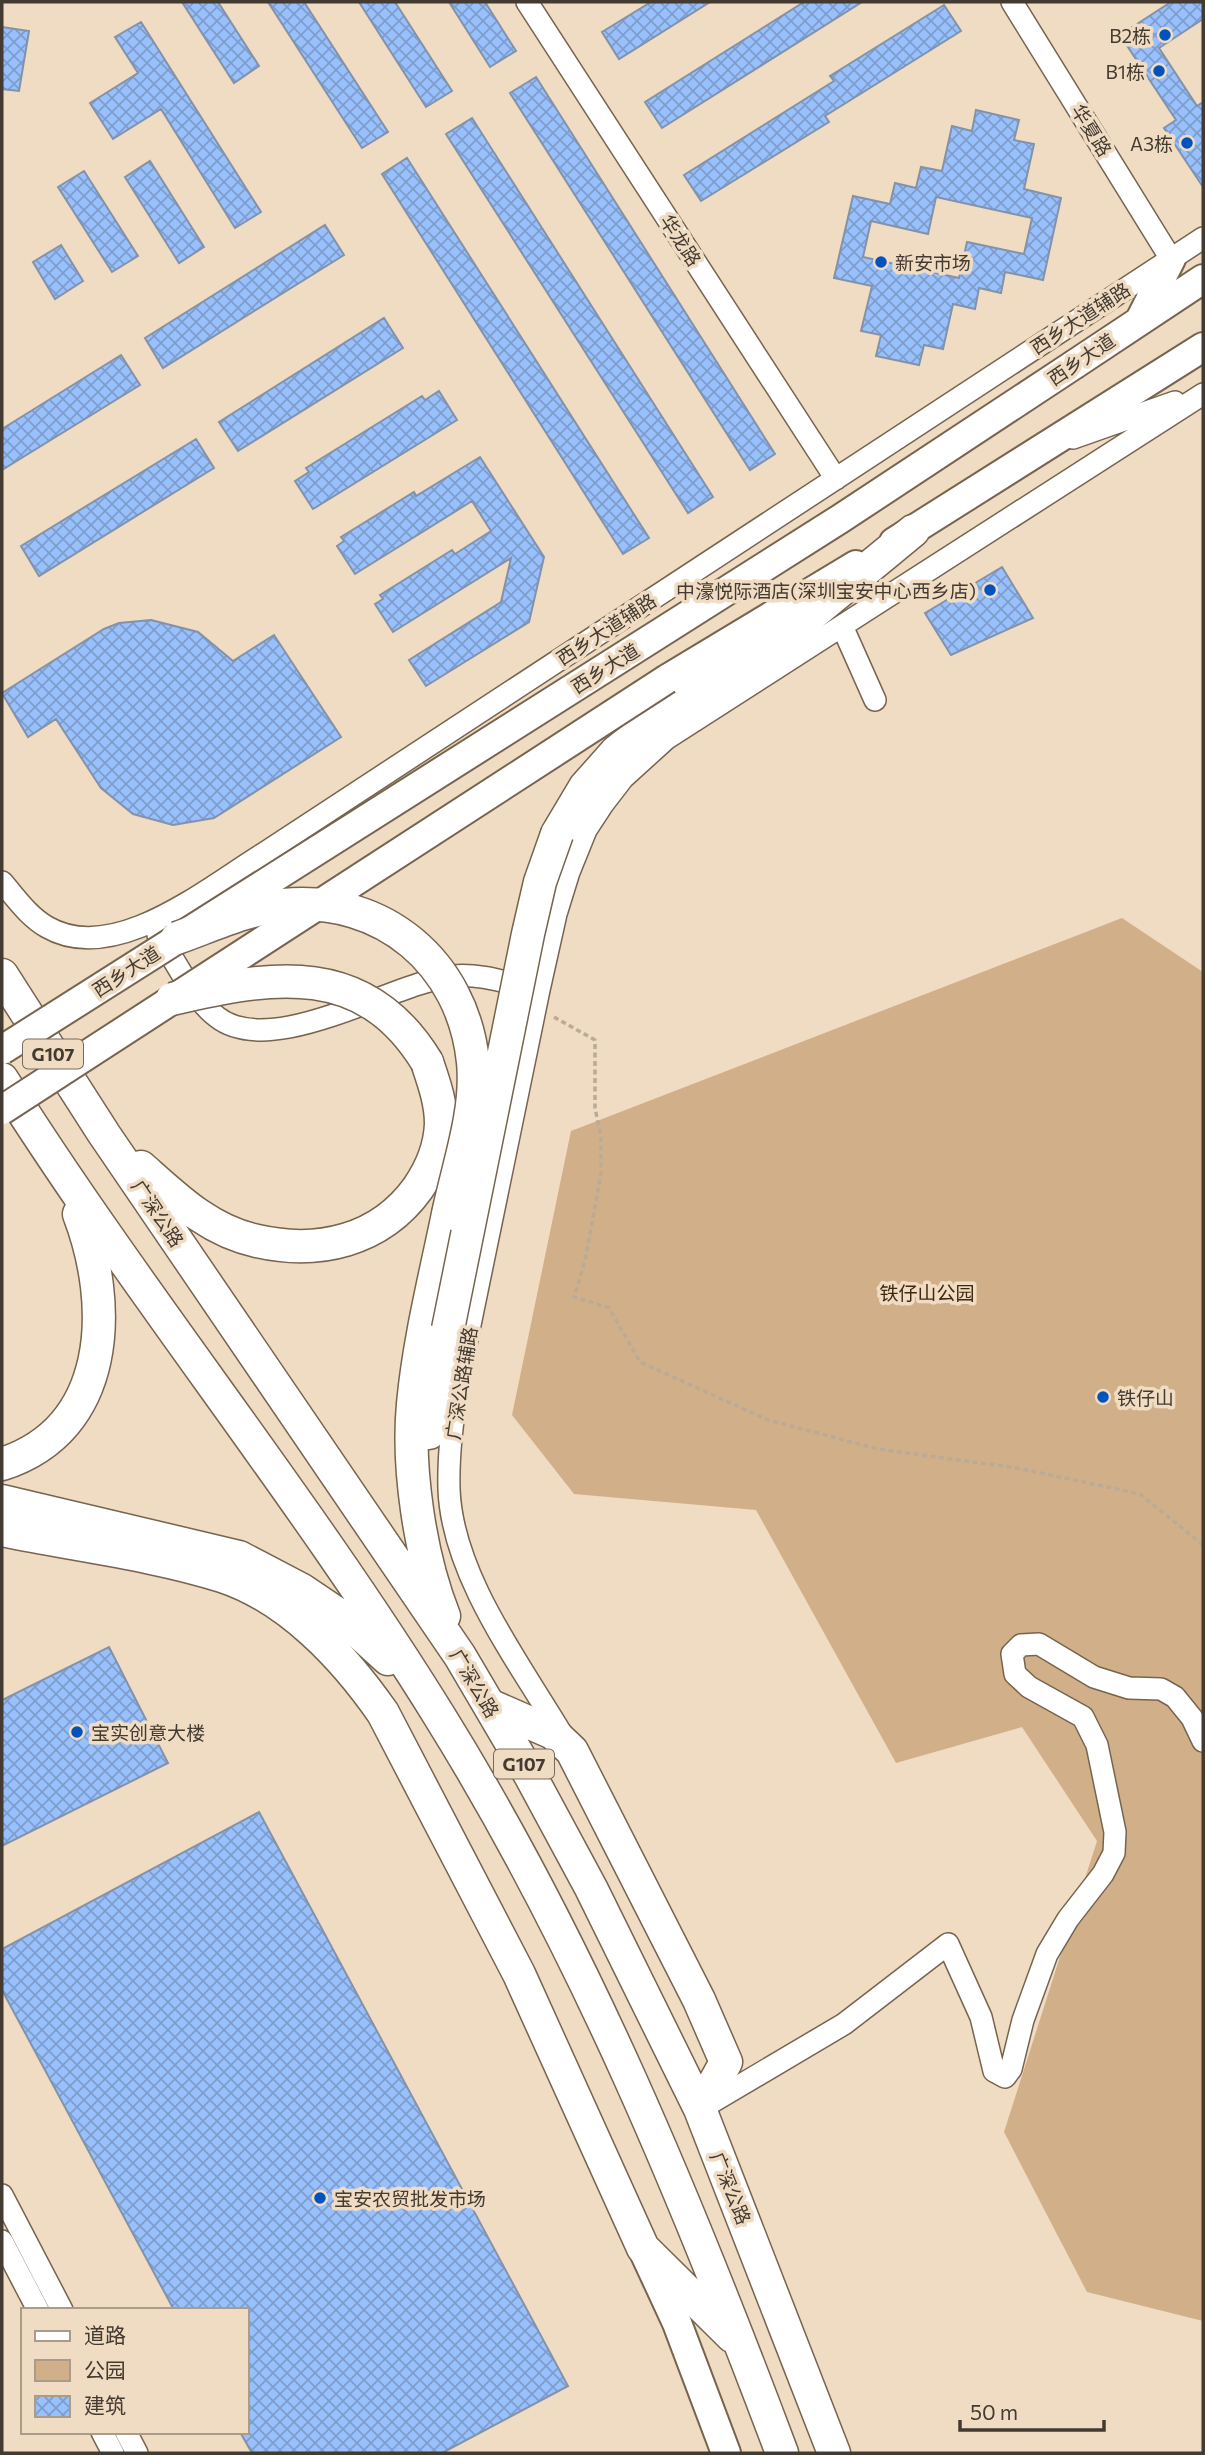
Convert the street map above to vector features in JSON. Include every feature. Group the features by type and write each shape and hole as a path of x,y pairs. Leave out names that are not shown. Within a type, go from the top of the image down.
{"highway":[{"path":"417,1500 448,1329 528,934 540,882 558,834 585,787 617,751 663,715 776,644 913,531"},
{"path":"177,938 232,918 282,905 321,904 361,914 399,932 430,956 452,989 467,1027 473,1064 471,1102 418,1361 413,1408 417,1500 426,1553 440,1606 460,1656"},
{"name":"广深公路","path":"2,975 104,1134 460,1656 489,1705 591,1888 700,2109 835,2453"},
{"path":"104,1134 190,1210 224,1230 255,1241 293,1247 325,1246 354,1239 383,1223 406,1205 424,1180 436,1156 441,1125 438,1095 427,1062 410,1034 385,1010 354,993 317,984 259,981 172,999"},
{"name":"G107","path":"2,1079 57,1166 321,1534 440,1717 542,1899 655,2129 782,2453"},
{"path":"2,1464 22,1458 58,1432 71,1416 86,1388 95,1361 100,1301 96,1265 77,1209 57,1166"},
{"path":"2,1501 239,1557 302,1590 342,1616 383,1652 440,1717"},
{"path":"2,1530 223,1577 268,1598 304,1626 356,1674 383,1713 519,1974 643,2248 742,2346"},
{"path":"489,1705 553,1734 572,1751 699,2000 726,2062 700,2109"}],"main road":[{"path":"1141,318 1171,259"},
{"name":"西乡大道","path":"2,1050 840,519 1203,279"},
{"path":"2,1110 667,679 913,531 1032,453 1203,347"},
{"path":"643,2248 677,2323 726,2453"}],"street":[{"name":"华龙路","path":"527,2 836,479"},
{"name":"华夏路","path":"1012,2 1171,259"},
{"name":"西乡大道辅路","path":"2,882 26,911 46,927 65,936 83,939 111,937 150,922 263,854 1203,238"},
{"path":"1032,453 1203,393"},
{"path":"150,922 207,1008 229,1025 249,1029 315,1021 450,976 474,976 537,998 569,872 586,830 623,778 666,739 1203,393"},
{"path":"842,626 875,700"},
{"name":"广深公路辅路","path":"537,998 458,1383 450,1433 449,1491 457,1539 470,1579 572,1751"},
{"path":"2,1542 188,1580 246,1600 310,1645 362,1701 447,1836"},
{"path":"700,2109 844,2024 948,1944 981,2017 994,2071 1005,2077 1011,2069 1023,2020 1047,1954 1068,1919 1103,1874 1114,1853 1115,1832 1097,1745 1083,1717 1029,1687 1015,1674 1012,1654 1021,1645 1039,1644 1094,1677 1129,1688 1161,1689 1175,1697 1192,1718 1203,1741"},
{"path":"2,2195 8,2236 37,2308"},
{"path":"8,2236 61,2308"},
{"path":"103,2434 113,2453"},
{"path":"127,2434 137,2453"}],"path":[{"path":"537,998 595,1040 595,1108 601,1137 601,1174 585,1261 574,1297 609,1308 640,1362 768,1420 878,1449 1017,1468 1140,1494 1203,1545"}],"green space":[{"name":"铁仔山公园","path":"1122,918 1203,972 1203,2321 1087,2292 1004,2132 1097,1841 1022,1727 896,1763 756,1510 574,1494 512,1415 571,1131"}],"building":[{"path":"182,2 218,2 259,66 234,83"},
{"path":"268,2 304,2 388,132 362,148"},
{"path":"359,2 395,2 452,91 426,107"},
{"path":"449,2 485,2 516,51 490,67"},
{"path":"651,2 710,2 619,59 602,32"},
{"path":"804,2 862,2 662,128 645,102"},
{"path":"1171,2 1203,2 1203,19 1159,48 1197,106 1203,102 1203,187 1164,128 1176,120 1120,35"},
{"path":"944,5 961,31 825,116 829,122 701,201 684,175 834,81 830,76"},
{"path":"141,22 261,212 235,228 161,109 113,139 90,103 138,73 115,37"},
{"path":"2,27 29,31 19,91 2,89"},
{"path":"536,77 775,454 750,470 510,93"},
{"path":"976,110 1019,120 1014,140 1034,144 1024,189 1061,198 1043,280 1005,272 1001,293 979,288 975,309 953,304 943,349 924,345 919,365 876,356 881,335 861,331 872,286 834,278 853,196 890,204 895,183 916,188 921,167 942,171 952,126 972,131","holes":["936,197 1032,218 1024,254 967,242 959,278 863,257 871,221 928,234"]},
{"path":"472,118 713,497 688,513 446,134"},
{"path":"407,158 649,538 623,554 382,174"},
{"path":"150,161 204,247 179,263 125,177"},
{"path":"84,171 138,256 112,272 58,187"},
{"path":"325,225 344,255 163,368 145,338"},
{"path":"61,245 83,281 55,299 33,262"},
{"path":"384,318 403,348 238,451 219,422"},
{"path":"121,355 140,385 2,470 2,429"},
{"path":"439,391 457,420 313,509 295,481 309,472 306,468 422,396 425,400"},
{"path":"196,439 214,468 39,576 21,546"},
{"path":"480,457 544,557 529,622 426,686 409,660 501,602 511,558 393,632 375,604 383,599 380,595 452,550 455,554 491,531 472,501 355,574 337,546 344,541 341,537 414,492 416,496"},
{"name":"中濠悦际酒店(深圳宝安中心西乡店)","path":"1002,567 1033,618 951,655 925,613"},
{"path":"151,620 198,632 233,661 274,635 341,737 214,818 173,825 133,814 101,788 56,719 28,737 2,693 104,629 119,623"},
{"name":"宝实创意大楼","path":"109,1647 168,1763 2,1846 2,1700"},
{"name":"宝安农贸批发市场","path":"259,1812 568,2386 442,2453 252,2453 241,2434 248,2434 248,2308 173,2308 2,1990 2,1949"}],"place":[{"name":"B2栋","path":"1165,35"},
{"name":"B1栋","path":"1159,71"},
{"name":"A3栋","path":"1187,143"},
{"name":"新安市场","path":"881,262"},
{"name":"中濠悦际酒店(深圳宝安中心西乡店)","path":"990,590"},
{"name":"铁仔山","path":"1103,1397"},
{"name":"宝实创意大楼","path":"77,1732"},
{"name":"宝安农贸批发市场","path":"320,2198"}]}
